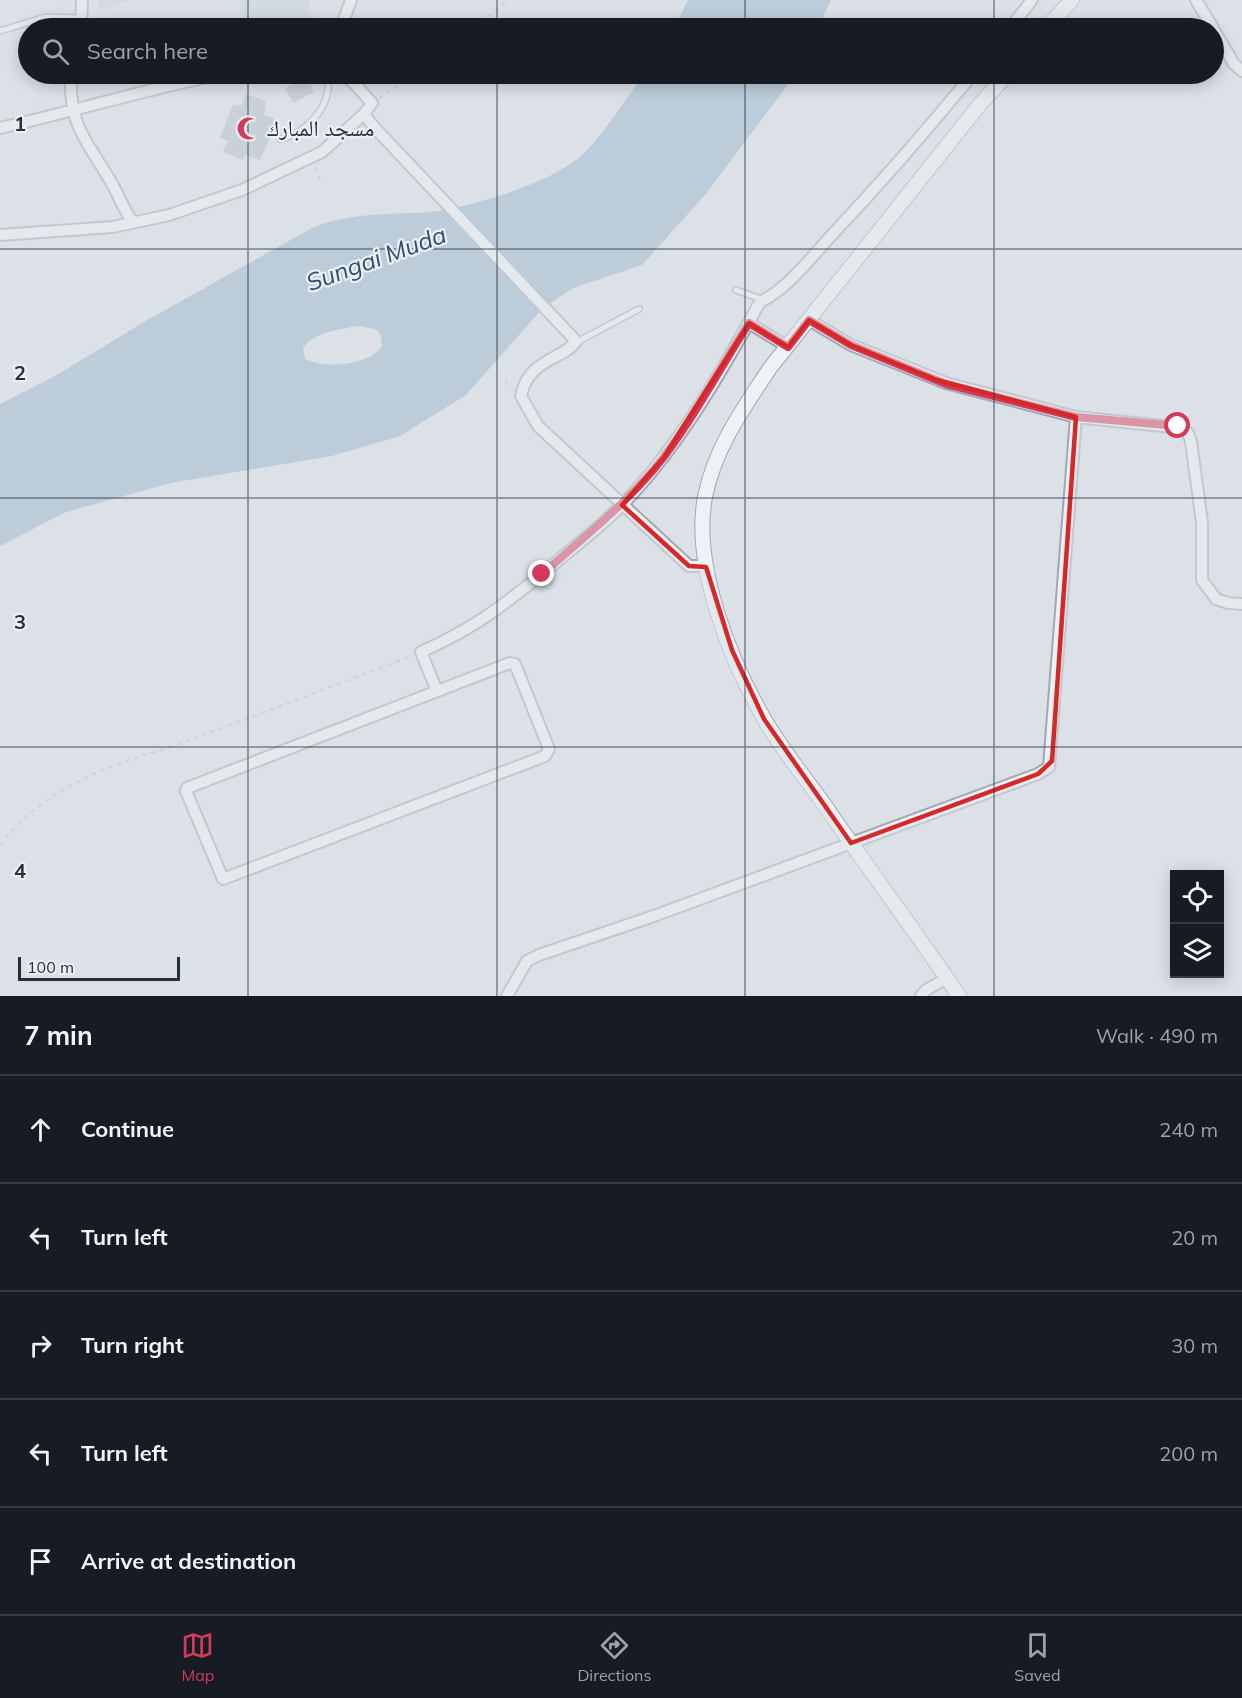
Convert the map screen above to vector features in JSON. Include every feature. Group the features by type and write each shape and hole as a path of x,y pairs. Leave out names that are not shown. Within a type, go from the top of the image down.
{"street":[{"path":"81,18 82,0"},
{"path":"345,18 351,0"},
{"path":"1018,18 1032,0"},
{"path":"1055,18 1072,0"},
{"path":"1196,0 1207,18"},
{"path":"1224,47 1234,64 1242,71"},
{"path":"72,84 73,111 83,139 112,183 123,210 133,222"},
{"path":"0,128 99,105 136,92 174,84"},
{"path":"0,235 112,227 169,215 242,190 316,155 331,145 364,114 372,103 355,84"},
{"path":"437,691 421,652 469,629 495,612 622,505 663,457 749,323 760,302 793,276 870,195 964,84"},
{"path":"959,996 764,719 732,650 705,566 703,521 705,497 724,440 745,404 809,320 1000,84"},
{"path":"364,114 577,342 532,373 521,396 538,426 689,566 705,566"},
{"path":"809,320 851,345 937,380 1076,417 1174,425 1188,433 1202,522 1202,580 1216,598 1228,603 1242,604"},
{"path":"749,323 788,347"},
{"path":"507,996 527,961 539,955 1038,774 1049,767 1076,417"},
{"path":"510,663 515,664 549,749 548,753 222,879 186,792 187,788 437,691 510,663"},
{"path":"921,996 926,990 947,978"}],"lane":[{"path":"0,32 18,26"},
{"path":"280,139 302,129 318,114 326,99 328,84"},
{"path":"736,290 765,300"},
{"path":"577,342 639,309"}],"path":[{"path":"486,18 508,0"},
{"path":"372,103 399,84"},
{"path":"316,155 316,176 321,184"},
{"path":"0,845 36,807 84,777 177,746 421,652"}],"highlighted area":[{"path":"809,320 851,345 937,380 1076,417 1052,761 1038,774 851,843 764,719 732,650 706,567 689,566 622,505 664,457 749,323 788,347"}],"shaded area":[{"path":"97,0 132,0 100,11"},
{"path":"238,0 308,0 313,18 244,18"}],"water":[{"path":"688,0 831,0 823,18 679,18"},
{"name":"Sungai Muda","path":"637,84 788,84 705,195 642,265 573,288 543,308 466,395 400,436 332,456 171,483 66,512 0,546 0,404 55,376 149,319 312,228 355,217 447,210 511,192 570,164 592,145","holes":["356,326 375,329 380,333 382,346 376,353 357,362 334,365 305,359 303,348 313,338 334,330"]}],"building":[{"path":"293,84 310,84 314,92 293,103 285,88"},
{"name":"مسجد المبارك","path":"246,94 266,101 264,115 278,120 260,160 245,155 243,160 223,152 228,141 220,138 233,104 241,106"}],"place":[{"name":"مسجد المبارك","path":"249,128"}],"route":[{"path":"542,574 622,505 654,469 702,400 749,323 788,347 809,320 851,345 946,384 1076,417 1178,426"}]}
